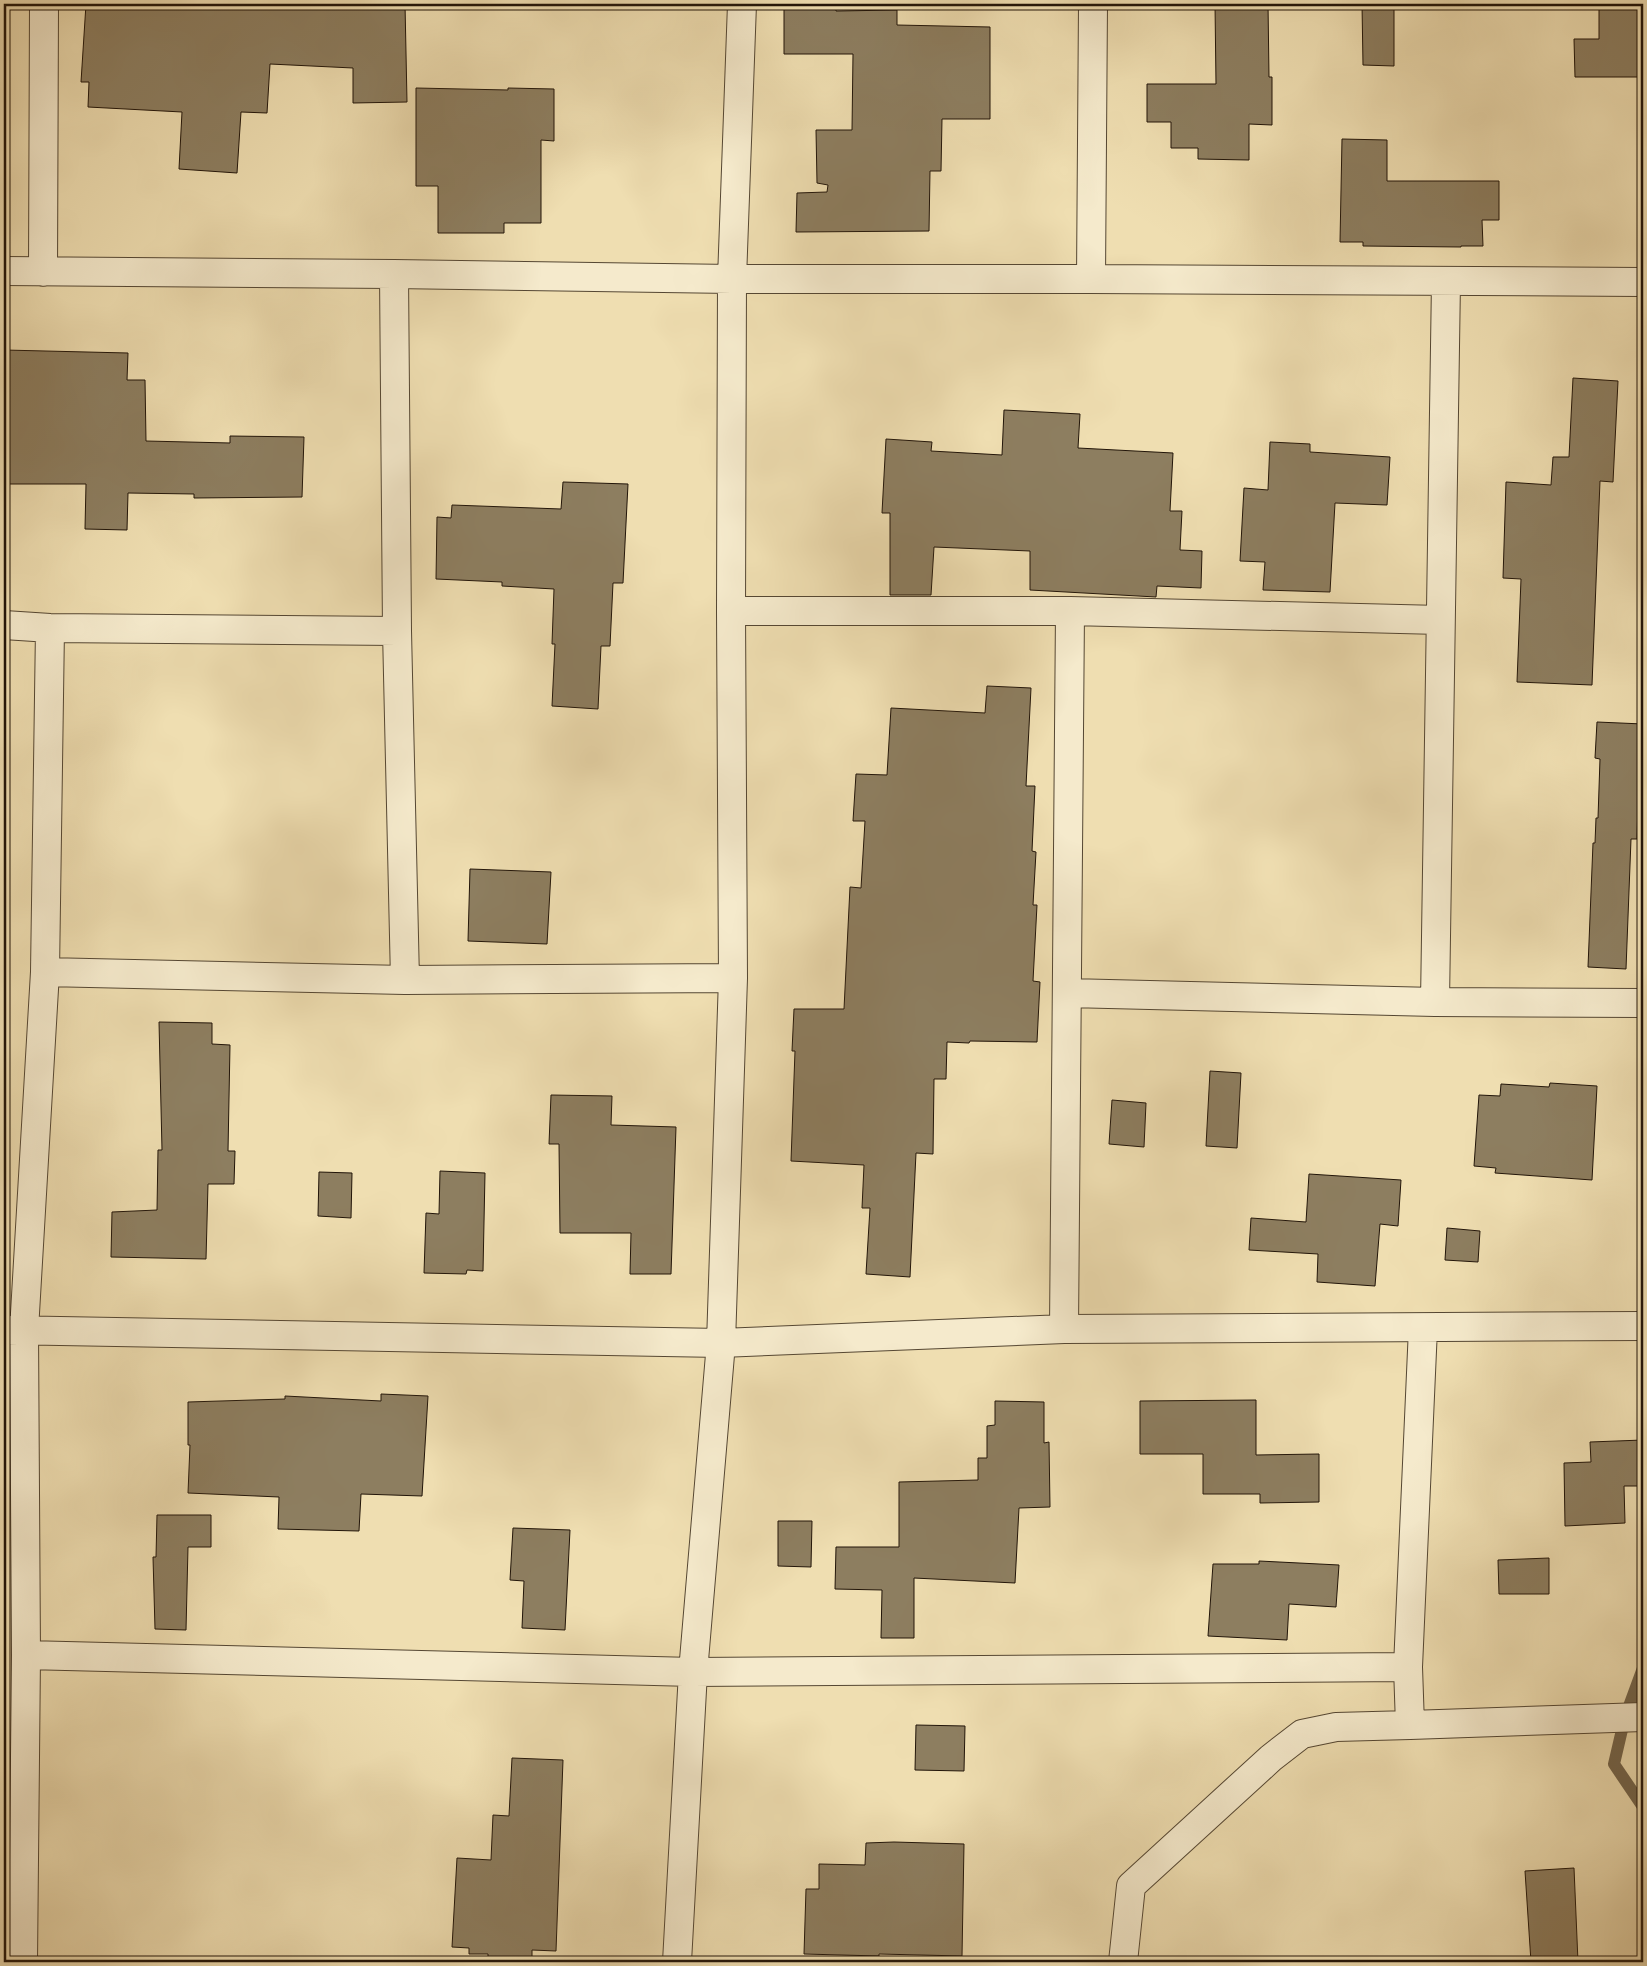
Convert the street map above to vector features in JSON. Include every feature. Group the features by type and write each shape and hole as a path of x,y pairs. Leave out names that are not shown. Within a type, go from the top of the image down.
{"street":[{"path":"43,272 44,4"},
{"path":"677,1962 693,1672 720,1343 733,978 732,279 742,4"},
{"path":"1091,279 1094,4"},
{"path":"4,272 394,274 732,279 1643,282"},
{"path":"394,274 397,632 405,980"},
{"path":"1434,1002 1446,281"},
{"path":"731,611 1070,611 1440,620"},
{"path":"1064,1330 1070,611"},
{"path":"4,625 50,628 397,632"},
{"path":"23,1962 26,1655 14,1330 45,972 50,628"},
{"path":"45,972 405,980 733,978"},
{"path":"1068,993 1434,1002 1643,1003"},
{"path":"14,1330 720,1343 1064,1330 1643,1326"},
{"path":"1410,1725 1408,1668 1423,1328"},
{"path":"26,1655 693,1672 1408,1668"},
{"path":"1123,1962 1131,1886 1271,1758 1302,1734 1336,1727 1643,1717"}],"building":[{"path":"86,4 405,4 407,102 353,103 353,68 270,64 267,113 241,112 237,173 179,169 182,112 88,107 89,82 81,82"},
{"path":"784,4 836,4 836,11 897,10 897,25 990,27 990,119 942,119 941,171 930,171 929,231 796,232 797,193 827,192 828,185 817,183 816,130 852,130 853,54 784,54"},
{"path":"1215,4 1268,4 1269,77 1272,77 1272,125 1249,124 1249,160 1198,159 1198,148 1171,148 1171,122 1147,122 1147,84 1216,84"},
{"path":"1362,4 1394,4 1394,66 1363,65"},
{"path":"1599,4 1643,4 1643,77 1575,77 1574,39 1599,39"},
{"path":"416,88 554,89 554,141 541,140 541,223 504,223 504,233 438,233 438,186 416,186"},
{"path":"1342,139 1387,140 1387,181 1499,181 1499,220 1482,220 1483,246 1363,246 1363,242 1340,242"},
{"path":"4,350 128,353 127,380 145,380 146,441 230,443 230,436 304,437 302,497 194,498 194,494 128,493 127,530 85,529 86,484 4,484"},
{"path":"1573,378 1618,381 1613,482 1600,481 1592,685 1517,682 1521,579 1503,578 1506,482 1551,485 1553,457 1569,457"},
{"path":"1004,410 1080,414 1078,448 1173,453 1170,511 1182,511 1180,550 1202,551 1201,588 1157,586 1156,597 1030,590 1030,551 934,547 931,595 890,595 890,513 882,513 886,439 932,442 931,451 1002,455"},
{"path":"1270,442 1310,444 1310,452 1390,457 1387,505 1335,503 1330,592 1263,590 1265,562 1240,561 1244,488 1268,490"},
{"path":"563,482 628,484 623,583 613,583 610,646 601,646 598,709 552,706 555,644 552,644 554,589 502,586 502,582 436,579 437,517 451,518 452,505 561,509"},
{"path":"987,686 1031,688 1026,786 1035,786 1032,851 1036,852 1033,905 1037,905 1033,981 1040,982 1037,1042 947,1042 946,1079 934,1079 933,1154 916,1153 910,1277 866,1274 870,1208 862,1208 864,1165 791,1161 795,1051 792,1051 794,1009 844,1009 850,887 861,888 865,821 853,821 856,774 887,775 891,708 985,713"},
{"path":"1597,722 1643,724 1640,769 1643,769 1643,802 1638,802 1637,839 1631,839 1626,969 1588,967 1593,843 1595,843 1596,818 1598,818 1600,759 1595,758"},
{"path":"470,869 551,872 547,944 468,941"},
{"path":"159,1022 212,1023 212,1044 230,1045 228,1151 235,1151 234,1184 208,1184 206,1259 111,1257 112,1212 157,1210 158,1150 162,1150"},
{"path":"1210,1071 1241,1073 1237,1148 1206,1146"},
{"path":"1550,1083 1597,1086 1592,1180 1495,1173 1496,1168 1474,1166 1479,1095 1500,1096 1501,1084 1549,1087"},
{"path":"551,1095 612,1096 611,1125 676,1127 671,1274 630,1274 631,1233 560,1233 559,1144 549,1144"},
{"path":"1112,1100 1146,1103 1144,1147 1109,1144"},
{"path":"440,1171 485,1173 483,1271 467,1270 466,1274 424,1273 426,1213 439,1214"},
{"path":"319,1172 352,1173 351,1218 318,1216"},
{"path":"1309,1174 1401,1180 1398,1226 1380,1224 1375,1286 1317,1282 1318,1254 1249,1250 1251,1218 1306,1222"},
{"path":"1447,1228 1480,1231 1478,1262 1445,1260"},
{"path":"381,1394 428,1396 422,1496 361,1494 359,1531 278,1529 279,1497 188,1493 190,1445 188,1445 188,1402 285,1399 285,1396 381,1401"},
{"path":"1256,1400 1256,1455 1319,1454 1319,1502 1260,1503 1260,1494 1203,1494 1203,1454 1140,1454 1140,1401"},
{"path":"995,1401 1044,1402 1044,1443 1049,1442 1050,1507 1019,1508 1015,1583 914,1578 914,1638 881,1638 882,1590 835,1589 836,1547 899,1547 899,1482 978,1480 978,1458 987,1458 987,1426 995,1425"},
{"path":"1643,1440 1643,1486 1624,1486 1625,1523 1565,1526 1564,1463 1591,1462 1590,1442"},
{"path":"157,1515 211,1515 211,1547 188,1547 186,1630 155,1629 153,1557 156,1557"},
{"path":"778,1521 812,1521 811,1567 778,1566"},
{"path":"513,1528 570,1530 565,1630 522,1628 524,1581 510,1580"},
{"path":"1549,1558 1549,1594 1499,1594 1498,1560"},
{"path":"1259,1561 1339,1565 1336,1607 1289,1604 1287,1640 1208,1636 1213,1564 1259,1564"},
{"path":"916,1725 965,1726 964,1771 915,1770"},
{"path":"512,1758 563,1760 556,1951 532,1950 532,1962 488,1962 488,1954 469,1954 469,1948 452,1947 457,1858 491,1860 493,1815 509,1816"},
{"path":"866,1843 964,1844 962,1956 804,1954 806,1889 819,1889 819,1864 865,1865"},
{"path":"1574,1868 1578,1962 1531,1962 1525,1871"}],"waterway":[{"path":"1643,1668 1625,1717 1614,1764 1643,1807"}]}
